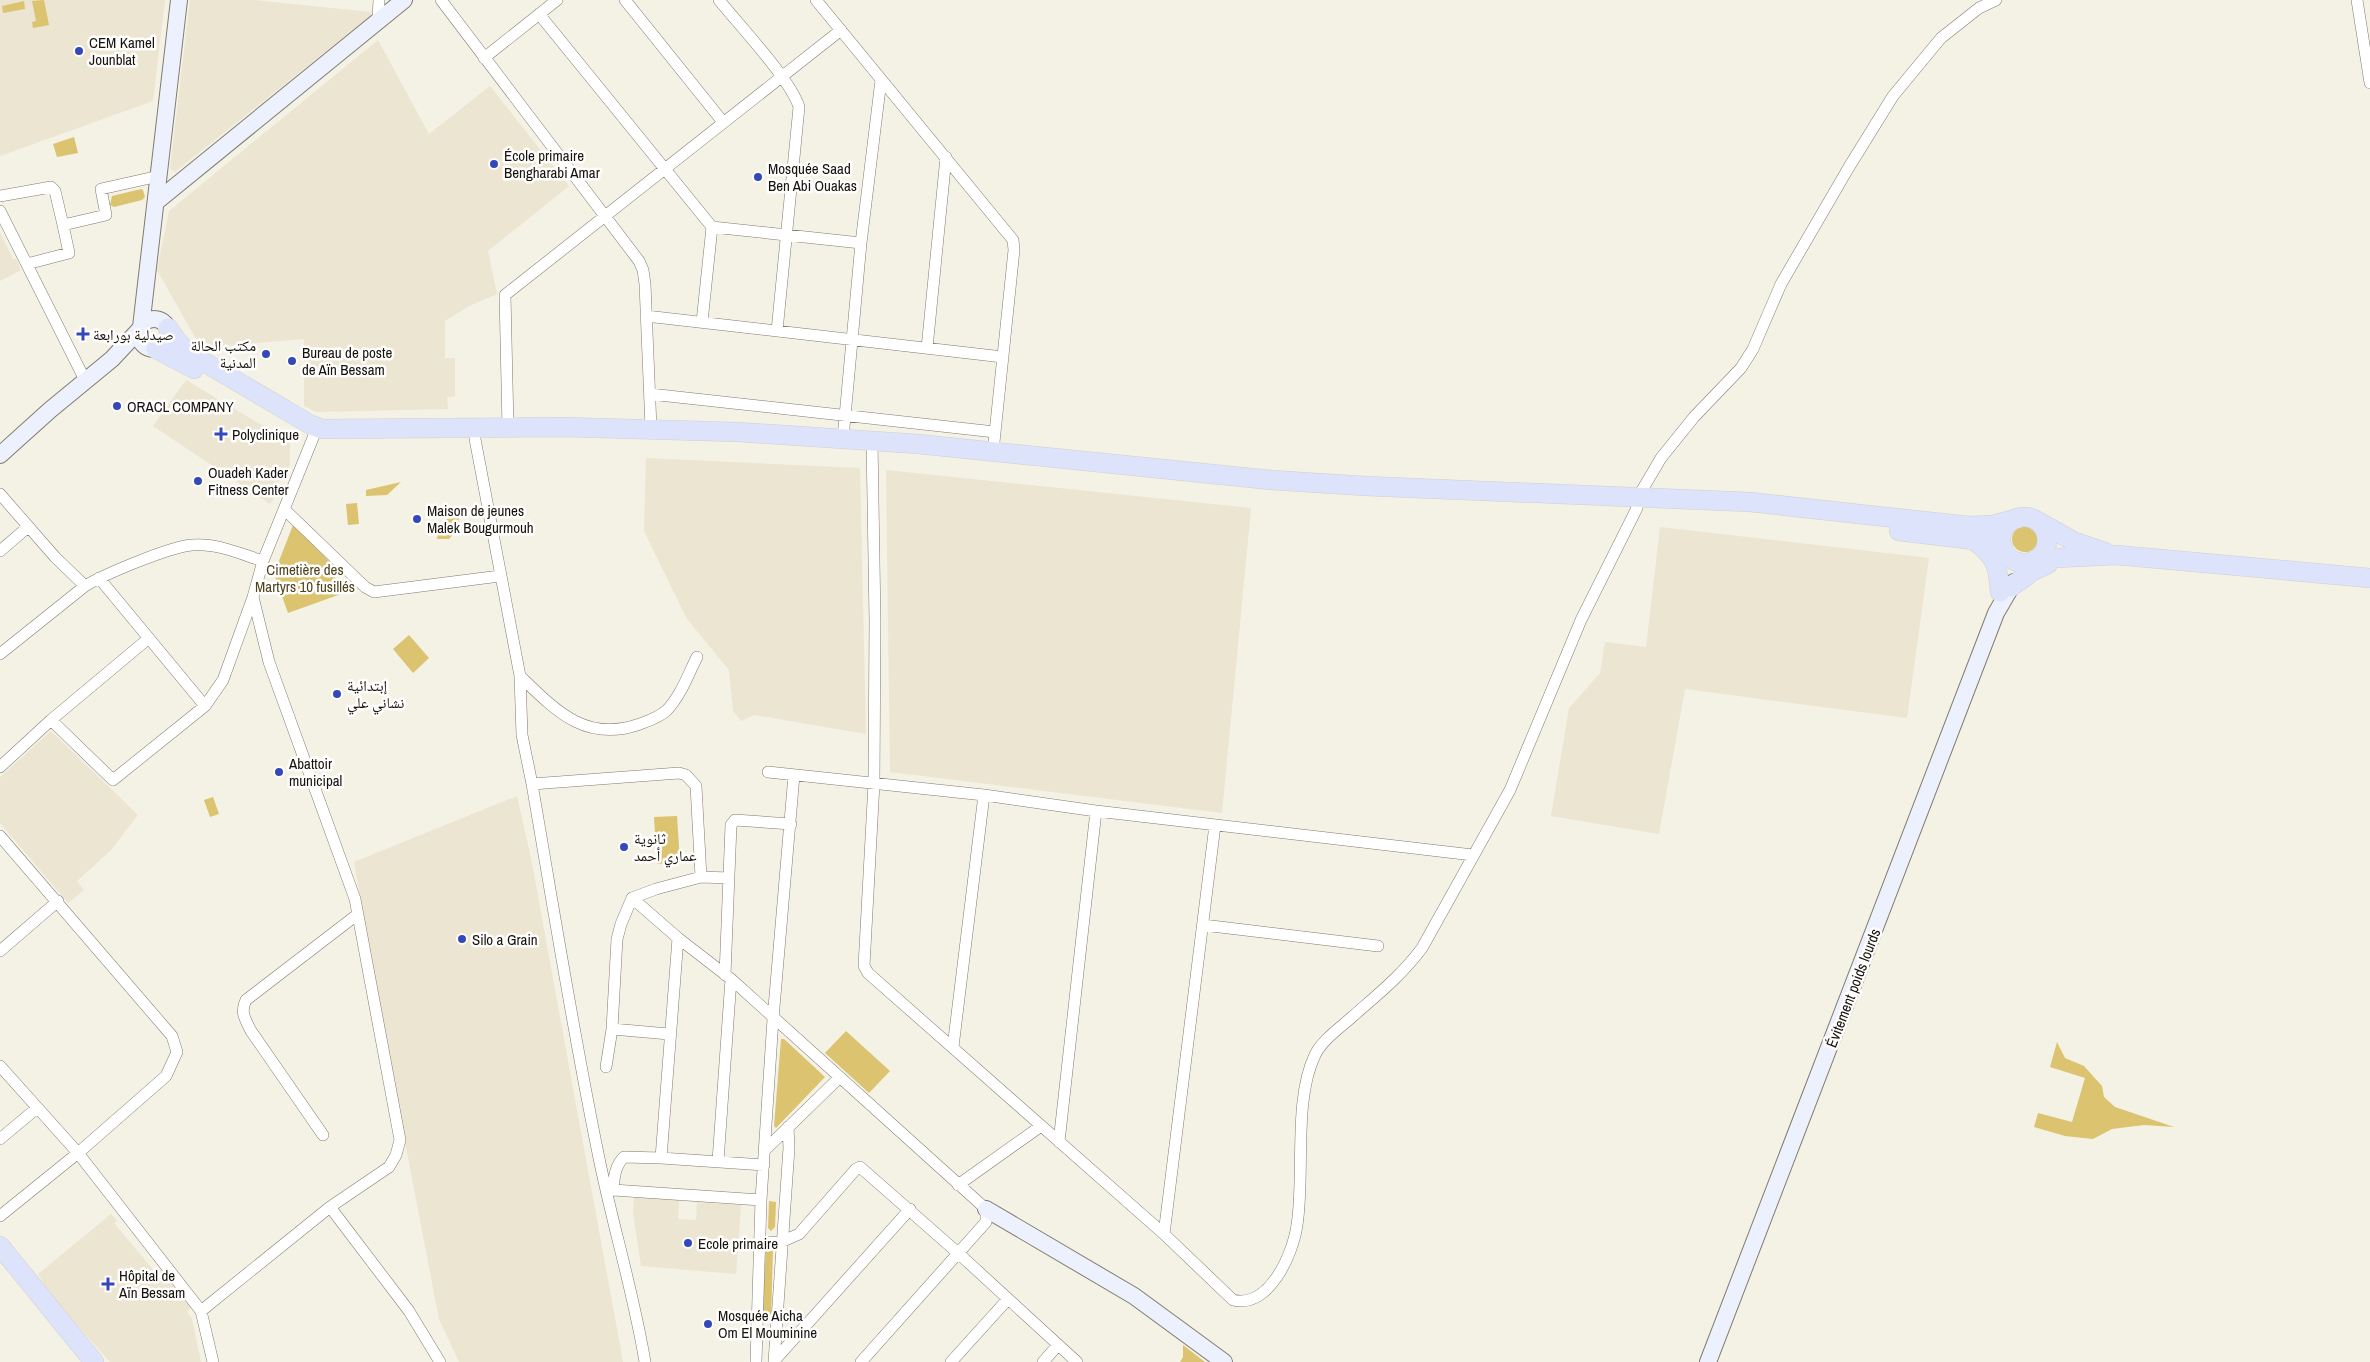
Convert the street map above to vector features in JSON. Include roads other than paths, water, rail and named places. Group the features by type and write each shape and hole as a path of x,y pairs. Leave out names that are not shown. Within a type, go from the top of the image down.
{"main road":[{"path":"179,0 140,328 141,342 176,358 315,433 475,439 872,447 993,452 1280,481 1638,502 1785,517 1974,540 2004,550 2016,561 2116,555 2370,578"},
{"path":"156,202 404,0"},
{"path":"145,290 163,324 187,352 315,433 508,427 651,428 843,438 872,447 1299,494 1638,502 1750,502 1969,526 1993,524 2019,518 2032,518 2075,542 2116,555"},
{"path":"0,455 112,358 146,321 163,324"},
{"path":"112,358 167,342 163,324"},
{"path":"2004,550 2003,532 2012,521 2019,518"},
{"path":"2005,590 2033,560 2042,554 2047,540 2043,527 2038,521"},
{"path":"1974,540 1991,556 1997,566 2005,590"},
{"name":"Évitement poids lourds","path":"1708,1362 2005,590 2004,550"},
{"path":"2005,590 2041,567 2070,558"},
{"path":"986,1209 1134,1296 1224,1362"},
{"path":"0,1246 94,1362"}],"street":[{"path":"378,0 378,20"},
{"path":"441,0 632,250 643,270 651,428"},
{"path":"484,58 557,0"},
{"path":"625,0 723,122"},
{"path":"719,0 781,77 796,98 799,107 776,331"},
{"path":"816,0 1013,240 993,452"},
{"path":"872,447 875,621 874,783 864,966 868,973 1164,1234 1233,1300 1243,1302 1255,1299 1269,1286 1281,1269 1291,1248 1297,1225 1305,1087 1315,1054 1327,1040 1405,970 1422,948 1510,790 1581,620 1661,458 1741,368 1753,349 1781,284 1893,96 1941,38 1979,8 1996,0"},
{"path":"2357,0 2370,83"},
{"path":"539,14 712,227 861,244"},
{"path":"508,427 505,295 605,214 841,30"},
{"path":"843,438 861,244 881,80"},
{"path":"927,348 946,157"},
{"path":"63,225 106,215 101,189 159,176"},
{"path":"0,196 51,187 55,191 69,253 27,264"},
{"path":"0,212 85,380"},
{"path":"702,322 712,227"},
{"path":"646,316 1003,357"},
{"path":"650,394 995,432"},
{"path":"51,720 113,780 205,706 223,680 253,597 263,562 315,433"},
{"path":"475,439 520,676 522,735 571,1014 610,1190 645,1362"},
{"path":"0,494 28,527 85,586"},
{"path":"284,509 365,587 374,592 500,576"},
{"path":"0,551 28,527"},
{"path":"0,654 85,586 99,578 174,549 192,545 214,546 263,562"},
{"path":"99,578 205,706"},
{"path":"201,1311 330,1207 389,1168 396,1156 400,1140 358,914 344,865 269,662 253,597"},
{"path":"0,767 51,720 149,638"},
{"path":"520,676 564,716 586,726 609,731 622,730 650,720 666,711 680,694 697,657"},
{"path":"768,772 984,795 1096,811 1473,855"},
{"path":"532,784 679,773 686,775 696,786 701,877"},
{"path":"756,1362 761,1200 766,1149 773,1019 794,775"},
{"path":"953,1047 984,795"},
{"path":"1058,1142 1096,811"},
{"path":"718,1161 728,977 729,878 733,822 735,820 791,824"},
{"path":"1164,1234 1215,825"},
{"path":"0,836 58,901 172,1036 177,1052 166,1076 78,1154 0,1216"},
{"path":"606,1067 612,1029 617,939 632,898 656,889 701,877 729,878"},
{"path":"632,898 678,938 728,977 986,1209 986,1222 861,1362"},
{"path":"0,951 58,901"},
{"path":"323,1135 251,1031 243,1016 243,1006 246,1000 358,914"},
{"path":"1203,925 1378,946"},
{"path":"660,1158 678,938"},
{"path":"612,1029 669,1034"},
{"path":"0,1066 78,1154 201,1311 213,1362"},
{"path":"766,1149 839,1078"},
{"path":"0,1139 37,1108"},
{"path":"958,1185 1041,1126"},
{"path":"774,1361 789,1148 788,1127"},
{"path":"610,1190 619,1162 624,1157 764,1165"},
{"path":"760,1243 782,1242 799,1234 856,1169 860,1167 958,1252 1077,1362"},
{"path":"610,1190 761,1200"},
{"path":"330,1207 409,1311 440,1362"},
{"path":"774,1361 910,1209"},
{"path":"951,1362 1008,1299"},
{"path":"1044,1362 1058,1345"}],"place":[{"name":"CEM Kamel Jounblat","path":"79,51"},
{"name":"École primaire Bengharabi Amar","path":"494,164"},
{"name":"Mosquée Saad Ben Abi Ouakas","path":"758,177"},
{"name":"صيدلية بورابعة","path":"83,334"},
{"name":"مكتب الحالة المدنية","path":"266,354"},
{"name":"Bureau de poste de Aïn Bessam","path":"292,361"},
{"name":"ORACL COMPANY","path":"117,406"},
{"name":"Polyclinique","path":"221,434"},
{"name":"Ouadeh Kader Fitness Center","path":"198,481"},
{"name":"Maison de jeunes Malek Bougurmouh","path":"417,519"},
{"name":"إبتدائية نشاني علي","path":"337,694"},
{"name":"Abattoir municipal","path":"279,772"},
{"name":"ثانوية عماري أحمد","path":"624,847"},
{"name":"Silo a Grain","path":"462,939"},
{"name":"Ecole primaire","path":"688,1243"},
{"name":"Hôpital de Aïn Bessam","path":"108,1284"},
{"name":"Mosquée Aicha Om El Mouminine","path":"708,1324"}],"park label":[{"name":"Cimetière des Martyrs 10 fusillés","path":"305,578"}]}
